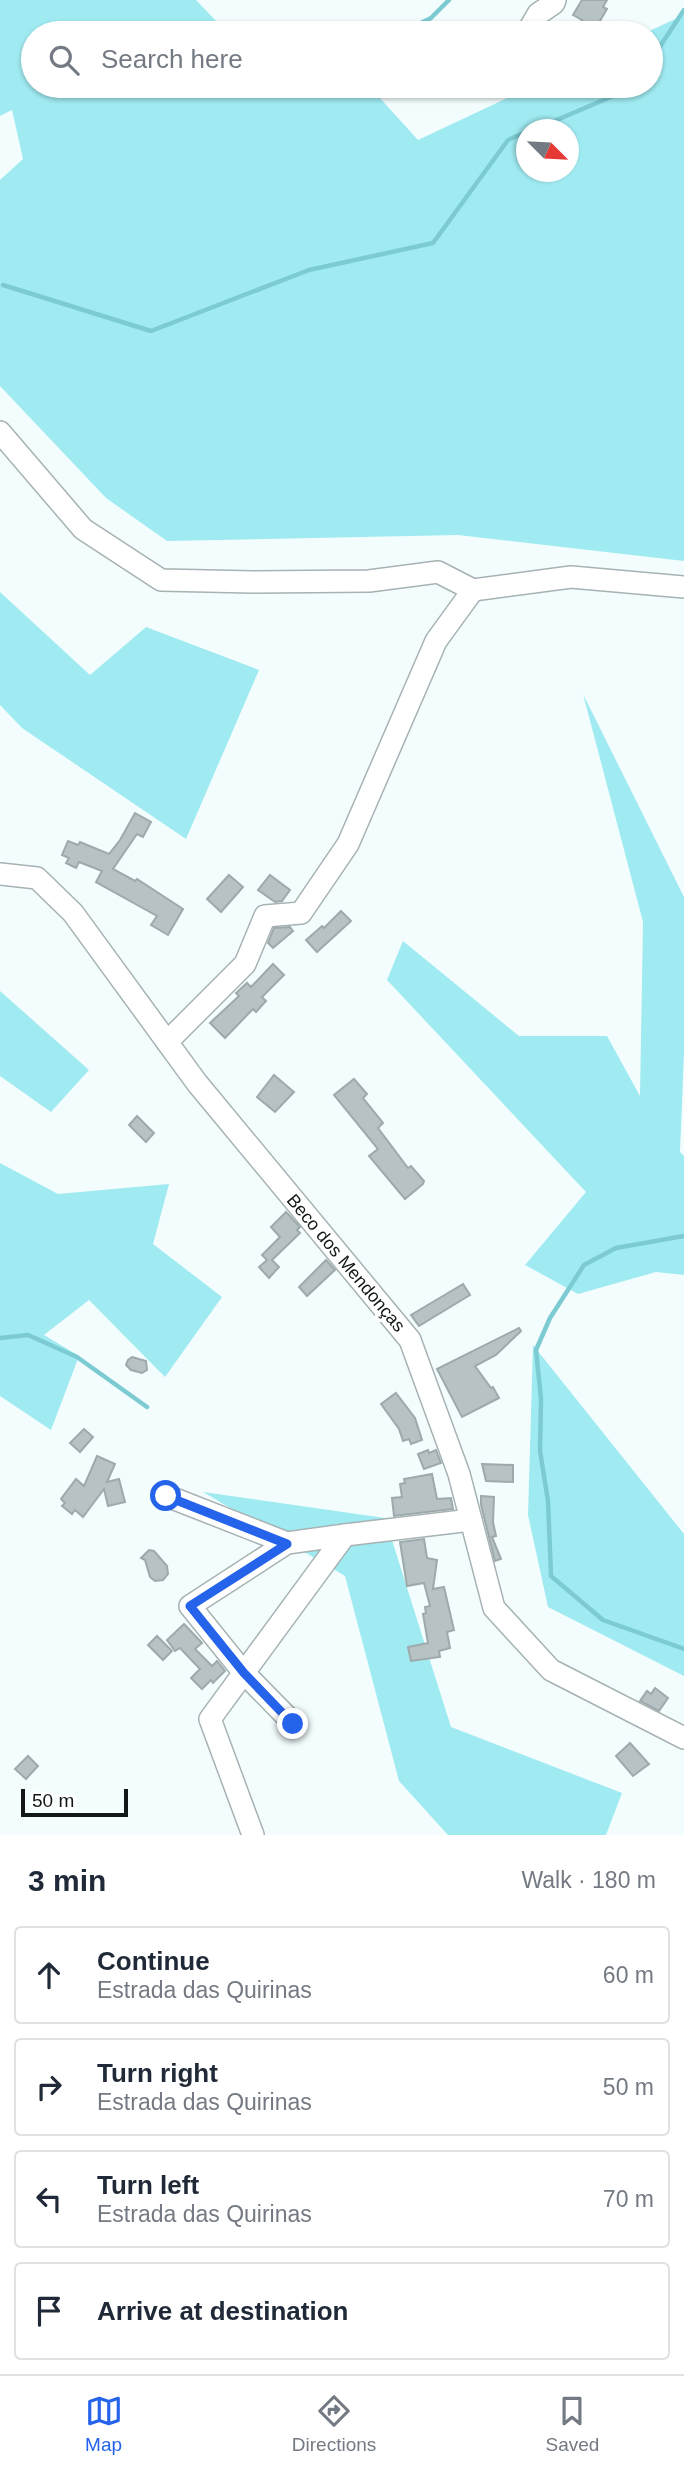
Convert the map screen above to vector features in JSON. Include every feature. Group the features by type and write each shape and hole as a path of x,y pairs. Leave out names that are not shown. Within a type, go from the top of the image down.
{"street":[{"path":"534,21 538,13 555,0"},
{"path":"0,432 83,528 161,580 369,581 438,572 473,590 571,577 684,587"},
{"path":"167,1042 245,964 265,916 301,913 348,844 436,641 473,590"},
{"name":"Beco dos Mendonças","path":"0,874 37,878 73,913 197,1083 410,1340 459,1474 494,1608 551,1670 684,1738"},
{"path":"166,1496 287,1544"},
{"path":"293,1724 244,1673 190,1606 287,1544 471,1520"},
{"path":"253,1835 210,1719 345,1535"}],"shaded area":[{"path":"0,0 196,0 216,21 21,21 21,98 380,98 418,140 507,98 663,98 663,25 684,15 684,561 458,535 167,541 106,498 0,386 0,180 23,159 12,110 0,116"},
{"path":"0,592 90,675 146,627 259,670 186,839 22,728 0,705"},
{"path":"583,694 684,897 684,1054 680,1152 684,1156 684,1275 656,1272 578,1294 525,1265 586,1192 387,980 403,941 519,1036 607,1036 640,1096 643,922"},
{"path":"0,991 89,1070 51,1112 0,1076"},
{"path":"0,1163 58,1194 169,1184 153,1244 222,1297 165,1377 89,1300 44,1335 79,1356 51,1430 0,1396"},
{"path":"533,1345 684,1534 684,1676 548,1607 528,1515"},
{"path":"203,1492 385,1518 451,1727 622,1793 606,1835 448,1835 399,1781 345,1576"}],"building":[{"path":"582,0 607,0 603,7 607,9 600,21 581,21 573,15"},
{"path":"135,813 151,822 143,837 137,834 113,869 135,881 137,879 183,909 168,935 151,925 157,916 96,882 102,871 79,862 76,868 66,863 69,858 62,855 68,841 78,845 80,842 109,854"},
{"path":"229,875 243,887 221,912 207,899"},
{"path":"270,875 290,890 282,901 275,902 258,890"},
{"path":"341,911 351,921 317,952 306,940 322,926 324,928"},
{"path":"290,927 293,931 273,948 268,943 274,928"},
{"path":"273,964 284,975 262,997 266,1001 256,1012 253,1009 225,1038 210,1023 239,996 236,993 247,983 251,987"},
{"path":"274,1075 294,1092 275,1112 257,1097"},
{"path":"354,1079 367,1094 363,1098 383,1123 378,1128 408,1168 411,1166 424,1181 405,1199 369,1156 378,1149 334,1095"},
{"path":"137,1116 154,1133 146,1142 129,1125"},
{"path":"286,1212 300,1227 297,1230 300,1233 272,1260 279,1267 269,1278 259,1267 267,1260 262,1255 280,1237 271,1227"},
{"path":"326,1260 335,1270 307,1296 299,1287"},
{"path":"463,1284 470,1295 419,1326 411,1315"},
{"path":"519,1328 521,1331 496,1355 475,1366 499,1398 462,1417 437,1369"},
{"path":"132,1357 146,1361 147,1370 142,1373 131,1370 126,1365"},
{"path":"396,1393 415,1418 422,1440 411,1444 409,1439 403,1441 399,1429 381,1404"},
{"path":"84,1429 93,1437 80,1452 70,1443"},
{"path":"428,1450 429,1453 436,1450 441,1463 424,1469 418,1454"},
{"path":"97,1456 115,1464 107,1482 119,1479 125,1502 108,1506 104,1489 83,1517 75,1510 72,1514 62,1506 65,1503 61,1499 76,1479 84,1486"},
{"path":"482,1464 513,1465 513,1482 486,1481"},
{"path":"432,1474 437,1499 451,1498 453,1509 394,1516 392,1498 402,1497 400,1484 405,1483 404,1479"},
{"path":"481,1496 494,1497 493,1522 496,1536 492,1537 501,1559 495,1561 481,1505"},
{"path":"424,1539 427,1558 437,1560 433,1589 444,1587 454,1630 447,1632 450,1648 439,1651 440,1657 411,1661 408,1647 428,1643 423,1614 426,1613 425,1607 430,1606 424,1583 407,1586 400,1542"},
{"path":"149,1550 154,1551 167,1566 168,1574 163,1580 155,1581 150,1577 145,1560 141,1558"},
{"path":"184,1624 202,1643 195,1649 212,1666 217,1661 225,1671 202,1689 191,1678 200,1669 180,1648 175,1651 167,1640"},
{"path":"157,1636 172,1651 163,1660 148,1645"},
{"path":"655,1688 668,1698 659,1711 640,1701 647,1691 651,1694"},
{"path":"630,1743 649,1764 633,1776 616,1756"},
{"path":"28,1756 38,1766 26,1779 15,1769"}],"waterway":[{"path":"425,21 449,0"},
{"path":"663,42 684,10"},
{"path":"559,119 608,98"},
{"path":"3,285 151,331 309,270 433,243 508,140 516,136"},
{"path":"684,1236 616,1248 584,1265 550,1318 536,1350 541,1399 540,1451 548,1501 551,1576 603,1620 684,1649"},
{"path":"0,1338 28,1335 77,1357 147,1407"}],"route":[{"path":"166,1496 287,1544 190,1606 244,1673 293,1724"}]}
